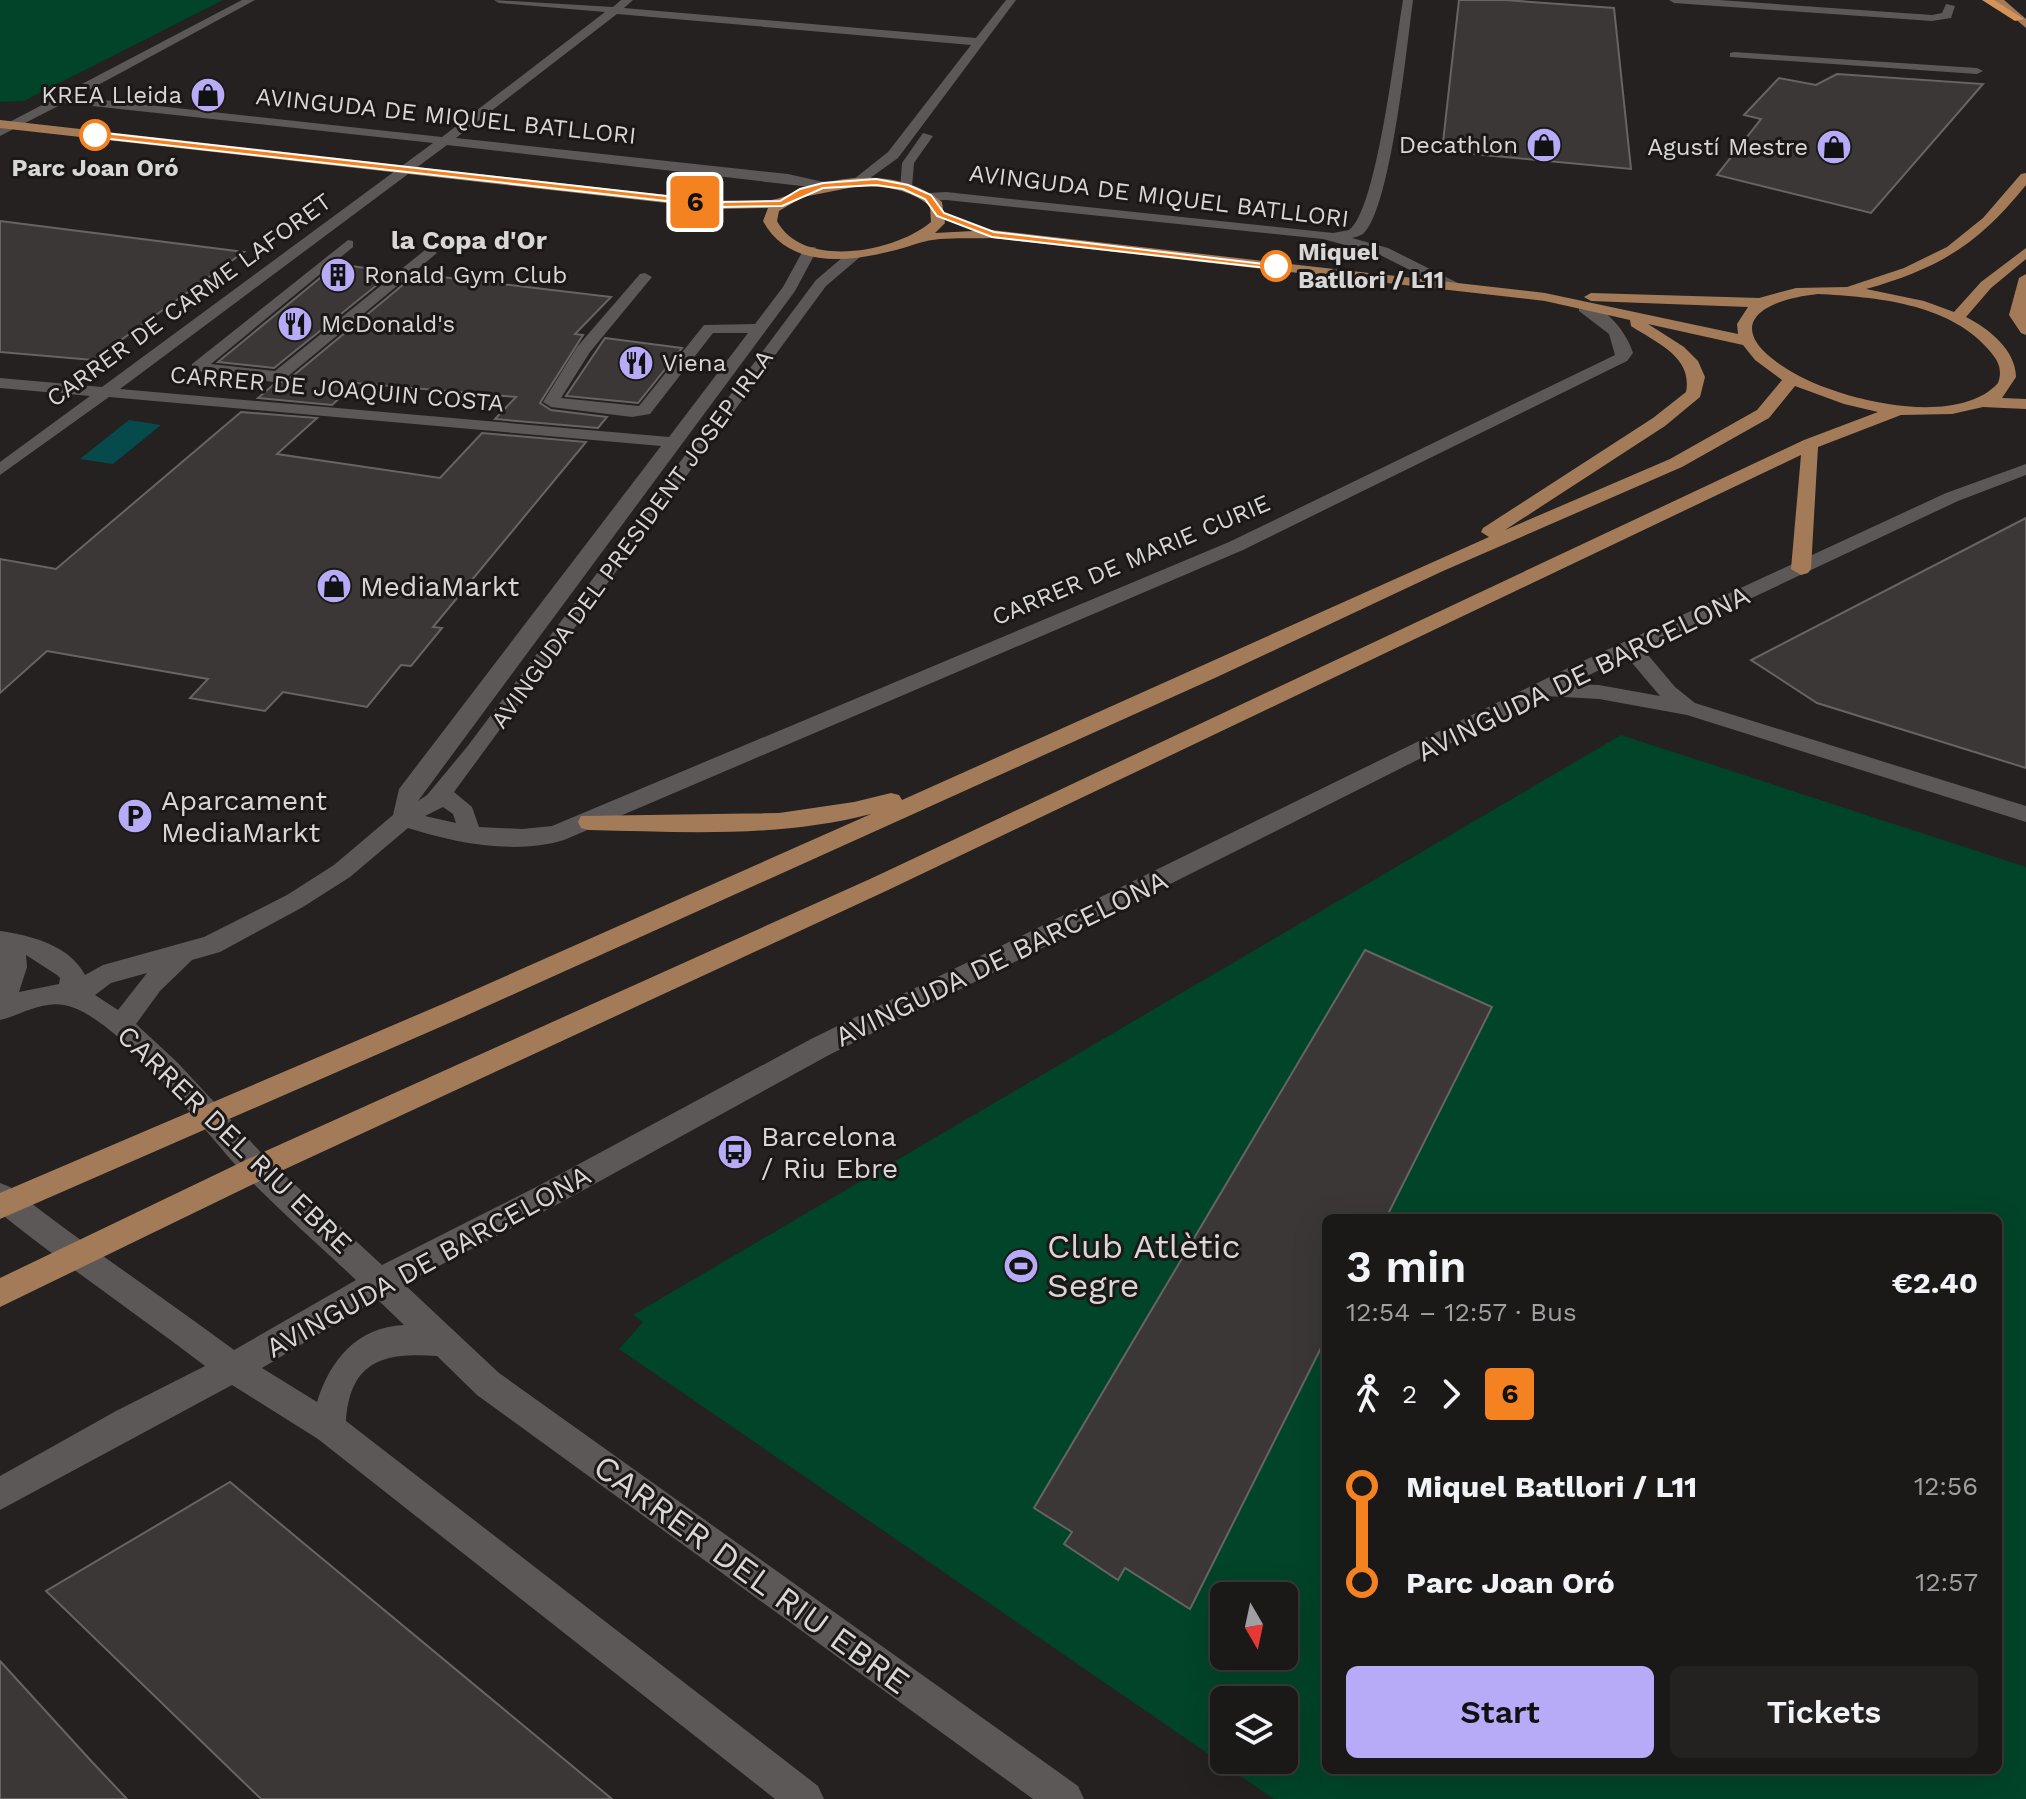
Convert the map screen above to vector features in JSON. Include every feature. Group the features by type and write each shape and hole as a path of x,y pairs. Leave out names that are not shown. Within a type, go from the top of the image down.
{"highway":[{"path":"1987,0 2022,22"}],"main road":[{"path":"1998,0 2022,22"},
{"name":"AVINGUDA DE MIQUEL BATLLORI","path":"4,127 720,205 772,218"},
{"path":"1844,290 1913,271 1953,252 1986,226 2026,177"},
{"path":"810,250 790,243 777,234 771,223 782,203 803,191 859,182 905,187 928,197 949,218 938,223 923,238"},
{"name":"AVINGUDA DE MIQUEL BATLLORI","path":"720,205 782,203"},
{"name":"AVINGUDA DE MIQUEL BATLLORI","path":"949,218 992,234"},
{"name":"AVINGUDA DE MIQUEL BATLLORI","path":"810,250 855,254 893,249 923,238 992,234 1545,297 1760,303 1795,292 1844,290"},
{"path":"1956,319 1986,285 2026,252"},
{"path":"2026,278 2017,315 2026,330"},
{"path":"1844,290 1902,300 1956,319 1988,339 2006,361 2009,373 2006,384 1983,402"},
{"name":"AVINGUDA DE MIQUEL BATLLORI","path":"1545,297 1584,308 1747,341"},
{"path":"1760,303 1748,314 1744,326 1747,341 1764,360 1792,379 1843,399 1901,409 1946,409 1983,402 2026,404"},
{"path":"1436,567 1659,422 1694,394 1697,377 1692,364 1678,350 1620,314"},
{"path":"2006,361 2026,366"},
{"path":"3,1201 208,1117 1007,763 1436,567 1680,461 1763,414 1792,379"},
{"path":"0,1293 258,1168 878,885 1810,444 1901,409"},
{"path":"1801,569 1810,444"},
{"path":"589,822 694,824 795,821 833,816 911,795 1007,763"}],"street":[{"path":"4,127 250,0"},
{"path":"499,0 979,42"},
{"name":"CARRER DE CARME LAFORET","path":"0,470 444,141 628,0"},
{"path":"859,182 893,155 1011,0"},
{"path":"995,44 1027,0"},
{"path":"1335,237 1358,230 1369,214 1408,0"},
{"path":"1674,0 1932,18 1947,16 1944,4"},
{"path":"1734,55 1977,71"},
{"name":"AVINGUDA DE MIQUEL BATLLORI","path":"63,99 788,178 823,186"},
{"path":"905,187 908,163 934,127"},
{"name":"AVINGUDA DE MIQUEL BATLLORI","path":"928,197 946,196 1335,237 1383,251 1453,286"},
{"path":"1369,214 1373,236 1383,251"},
{"path":"348,244 198,367 273,377 281,374 430,253"},
{"name":"AVINGUDA DEL PRESIDENT JOSEP IRLA","path":"404,818 407,795 756,329 790,288 810,250"},
{"name":"AVINGUDA DEL PRESIDENT JOSEP IRLA","path":"72,996 103,975 184,955 244,930 342,871 404,818 435,801 821,283 855,254"},
{"path":"645,277 583,350 551,402 632,412 644,410 709,328 756,329"},
{"name":"CARRER DE MARIE CURIE","path":"589,822 668,784 1236,546 1621,358 1625,353 1624,346 1614,327 1584,308"},
{"name":"CARRER DE JOAQUIN COSTA","path":"0,383 671,442"},
{"name":"AVINGUDA DE BARCELONA","path":"0,1494 127,1422 233,1368 381,1281 550,1194 820,1047 1543,690 1952,497 2026,469"},
{"path":"1631,648 1668,692 1689,708"},
{"path":"1543,690 1599,692 1689,708 2026,814"},
{"path":"441,794 465,812 468,831"},
{"path":"404,818 431,829 528,839 589,822"},
{"path":"0,1010 26,999 72,996 73,975 59,960 6,941"},
{"path":"0,1010 14,967 6,941"},
{"name":"AVINGUDA DEL PRESIDENT JOSEP IRLA","path":"122,1024 151,984 184,955"},
{"name":"CARRER DEL RIU EBRE","path":"72,996 122,1024 258,1168 488,1384 1065,1799"},
{"path":"3,1201 233,1368 329,1428 805,1799"},
{"path":"329,1428 335,1388 355,1359 390,1340 445,1341"}],"green space":[{"path":"0,0 223,0 24,101 0,102"},
{"name":"Club Atlètic Segre","path":"1621,735 2026,867 2026,1799 1274,1799 1238,1774 1298,1774 1298,1686 1210,1686 1210,1755 619,1349 643,1322 633,1315"}],"water":[{"path":"129,420 161,425 113,464 80,459"}],"building":[{"path":"1459,0 1614,8 1631,169 1442,151"},
{"name":"Agustí Mestre","path":"1837,74 1983,84 1871,213 1717,175 1761,119 1744,115 1779,78 1816,85"},
{"path":"0,221 244,252 93,360 0,352"},
{"name":"McDonald's","path":"337,264 393,272 274,368 218,362"},
{"path":"416,274 611,297 575,334 583,335 540,403 551,410 607,417 598,428 495,419 516,397 356,383 332,405 258,398 273,385 289,379"},
{"name":"Viena","path":"605,338 682,348 638,403 566,396"},
{"name":"MediaMarkt","path":"241,412 317,418 277,454 440,478 482,433 586,442 433,627 442,628 411,666 401,665 367,707 283,692 265,711 190,698 208,679 47,651 0,693 0,559 56,569"},
{"path":"2026,518 2026,768 1817,703 1751,660"},
{"path":"1365,950 1492,1007 1388,1214 1322,1214 1322,1346 1190,1609 1125,1568 1118,1580 1064,1544 1072,1532 1034,1508"},
{"path":"230,1482 612,1799 261,1799 46,1591"},
{"path":"0,1661 93,1763 127,1799 0,1799"}],"bus line":[{"name":"6","path":"95,135 720,205 782,203 803,191 823,186 876,182 905,187 928,197 937,205 940,215 992,234 1276,266"}],"place":[{"name":"KREA Lleida","path":"208,95"},
{"name":"Parc Joan Oró","path":"95,135"},
{"name":"Decathlon","path":"1544,145"},
{"name":"Agustí Mestre","path":"1834,147"},
{"name":"Miquel Batllori / L11","path":"1276,266"},
{"name":"Ronald Gym Club","path":"338,275"},
{"name":"McDonald's","path":"295,324"},
{"name":"Viena","path":"636,363"},
{"name":"MediaMarkt","path":"334,586"},
{"name":"Aparcament MediaMarkt","path":"135,816"},
{"name":"Barcelona / Riu Ebre","path":"735,1152"},
{"name":"Club Atlètic Segre","path":"1021,1266"}],"district":[{"name":"la Copa d'Or","path":"469,240"}]}
